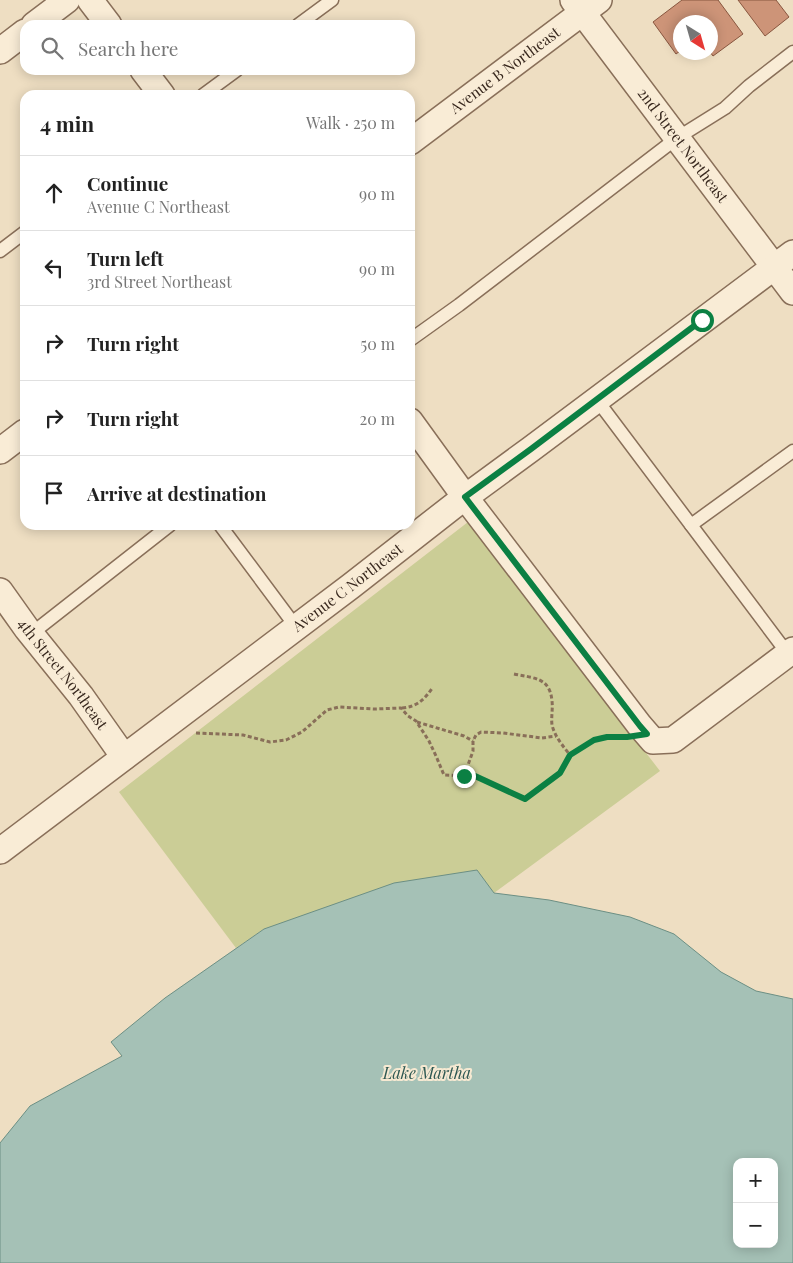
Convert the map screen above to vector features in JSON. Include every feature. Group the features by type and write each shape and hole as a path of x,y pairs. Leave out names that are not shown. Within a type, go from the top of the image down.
{"street":[{"path":"41,20 67,0"},
{"path":"90,0 105,20"},
{"name":"2nd Street Northeast","path":"585,4 677,138 784,260 793,292"},
{"name":"Avenue B Northeast","path":"415,138 585,4"},
{"path":"0,51 20,36"},
{"path":"147,75 158,90"},
{"name":"Avenue C Northeast","path":"0,852 296,628 465,497 784,260"},
{"path":"415,428 465,497 653,741 672,740 790,652"},
{"path":"0,450 20,436"},
{"name":"4th Street Northeast","path":"0,591 31,634 81,696 124,757"}],"lane":[{"path":"305,20 332,0"},
{"path":"415,336 459,305 677,138 725,108 749,86 793,52"},
{"path":"210,90 230,75"},
{"path":"0,251 20,236"},
{"path":"597,400 790,652"},
{"path":"691,525 793,451"},
{"path":"31,634 164,530"},
{"path":"224,530 296,628"}],"path":[{"path":"514,674 540,679 548,686 552,700 552,723 556,736 570,755"},
{"path":"193,732 243,735 270,742 286,740 302,732 327,710 339,707 409,708 426,698 433,687"},
{"path":"401,708 416,721 473,740"},
{"path":"416,721 436,756 444,775 475,776 525,799 560,773 570,755 594,740 607,737 647,734"},
{"path":"464,776 473,751 473,740 481,732 542,738 556,736"}],"green space":[{"path":"468,522 660,771 494,893 264,929 236,948 119,792"}],"water":[{"name":"Lake Martha","path":"477,870 494,893 549,900 630,917 674,934 721,972 756,991 793,999 793,1263 0,1263 0,1143 30,1106 122,1056 111,1042 165,998 264,929 394,883"}],"building":[{"path":"682,0 718,0 743,34 718,52 718,15 673,15 673,50 653,22"},
{"path":"738,0 776,0 789,17 765,36"}],"route":[{"path":"464,776 475,776 525,799 560,773 570,755 594,740 607,737 647,734 465,497 702,320"}]}
